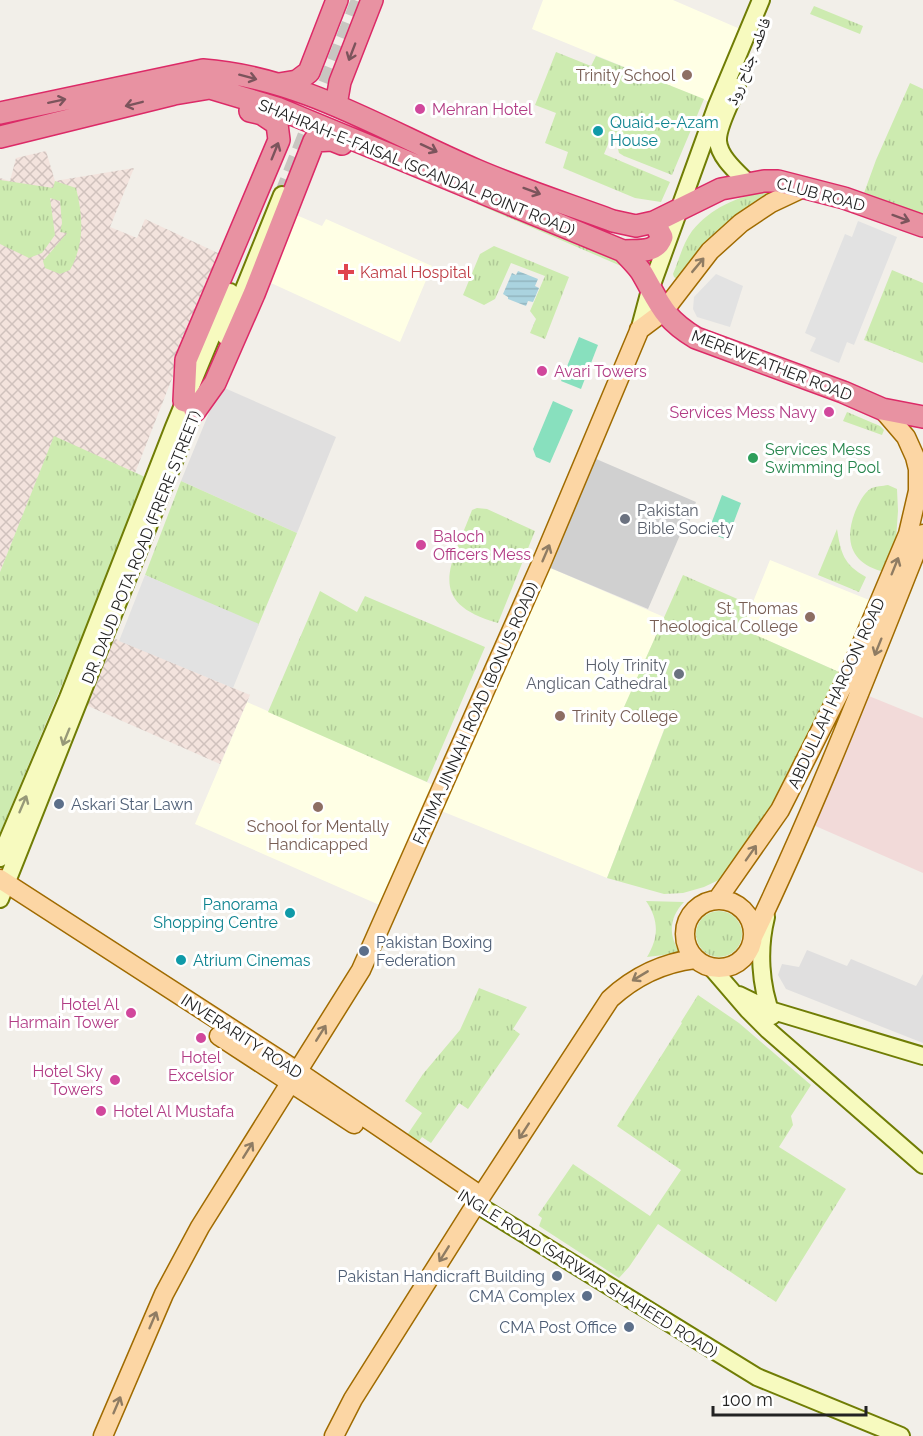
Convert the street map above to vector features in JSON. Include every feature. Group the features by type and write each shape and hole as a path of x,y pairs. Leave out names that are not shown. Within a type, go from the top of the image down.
{"highway":[{"path":"279,84 297,81 309,72 337,0"},
{"path":"336,105 340,82 372,0"},
{"name":"SHAHRAH-E-FAISAL (SCANDAL POINT ROAD)","path":"0,113 203,70 230,72 279,84 336,105 477,170 613,221 636,226 654,222"},
{"name":"SHAHRAH-E-FAISAL (SCANDAL POINT ROAD)","path":"0,137 174,94 210,88 277,108 623,251"},
{"path":"174,94 262,114 277,124 288,122 302,125 312,132 314,141 254,294 215,383 189,406"},
{"path":"189,406 186,360 279,140 277,124"},
{"path":"314,141 332,140 361,151 404,160"},
{"name":"CLUB ROAD","path":"654,222 722,189 748,183 778,181 844,198 923,226"},
{"path":"623,251 650,250 656,247 662,237 654,222"},
{"name":"MEREWEATHER ROAD","path":"623,251 641,271 663,312 677,327 696,338 843,392 882,409 923,417"}],"main road":[{"name":"فاطمہ جناح روڈ","path":"639,331 650,290 717,105 761,0"},
{"name":"فاطمہ جناح روڈ","path":"748,183 730,164 718,141 772,0"},
{"path":"639,331 663,312 710,251 741,223 771,203 805,187"},
{"name":"DR. DAUD POTA ROAD (FRERE STREET)","path":"2,890 189,406 278,193"},
{"name":"FATIMA JINNAH ROAD (BONUS ROAD)","path":"104,1436 164,1294 200,1227 361,970 541,564 639,331"},
{"name":"ABDULLAH HAROON ROAD","path":"717,900 780,810 848,676 908,534 918,491 918,469 906,437 882,409"},
{"name":"ABDULLAH HAROON ROAD","path":"752,941 861,691 923,534"},
{"name":"DR. DAUD POTA ROAD (FRERE STREET)","path":"0,858 74,700"},
{"name":"INVERARITY ROAD","path":"2,890 293,1077"},
{"path":"773,896 765,920 762,941 763,981 778,1001 798,1018"},
{"path":"789,1048 770,1010 752,941 751,922 743,910 731,902 709,900 688,919 685,940 703,963 768,1030 923,1165"},
{"path":"334,1436 353,1399 478,1200 610,999 635,978 679,961 725,968 738,962 748,952 752,941"},
{"path":"729,989 748,1001 770,1010 923,1056"},
{"name":"INGLE ROAD (SARWAR SHAHEED ROAD)","path":"293,1077 478,1200 758,1377 901,1436"}],"shaded area":[{"name":"Trinity School","path":"543,0 673,0 747,32 717,105 532,29"},
{"path":"46,151 55,181 134,168 110,227 137,238 145,219 222,255 207,293 198,300 195,310 198,312 135,473 54,437 0,572 0,178 10,181 16,158"},
{"name":"Kamal Hospital","path":"287,211 322,226 326,219 432,266 400,342 260,278"},
{"path":"858,221 897,237 854,345 847,342 839,363 810,351 816,338 805,333 845,234 852,237"},
{"path":"716,274 743,286 730,327 697,317 693,309 694,297"},
{"path":"220,386 336,437 297,533 181,481"},
{"name":"Pakistan Bible Society","path":"587,455 696,502 684,537 680,535 648,609 541,564"},
{"name":"St. Thomas Theological College","path":"770,560 879,604 848,676 742,629"},
{"name":"Trinity College","path":"541,564 664,617 625,707 666,724 607,878 434,808 384,907 195,824 247,702 442,789"},
{"path":"145,575 259,624 233,688 119,641"},
{"path":"106,635 250,695 220,764 79,702"},
{"path":"864,694 923,718 923,873 804,821"},
{"path":"807,950 847,966 851,959 916,986 923,974 923,1043 786,989 778,975 782,964 799,967"}],"green space":[{"path":"814,6 863,26 860,34 810,14"},
{"path":"556,52 591,66 596,56 704,99 672,175 624,156 619,153 617,145 609,142 604,154 670,182 661,202 635,198 563,168 568,152 545,143 556,113 535,105"},
{"path":"910,83 923,89 923,226 860,204 876,160"},
{"path":"0,180 53,188 55,181 76,188 81,229 78,250 70,270 60,274 45,268 43,261 67,233 60,232 62,223 60,201 50,198 55,235 42,253 29,258 0,244"},
{"path":"779,188 677,279 674,277 673,274 686,241 701,221 731,202"},
{"path":"476,200 624,263 621,266 477,204"},
{"path":"494,246 569,277 545,339 530,333 536,319 530,311 545,276 511,263 495,299 484,305 463,295 480,254"},
{"path":"892,270 923,283 923,363 864,340"},
{"path":"579,337 598,345 581,389 561,381"},
{"path":"553,401 573,410 550,463 536,457 533,449"},
{"path":"847,412 880,426 884,430 882,435 843,421"},
{"path":"54,436 145,477 102,589 0,833 0,572"},
{"path":"181,481 297,533 258,626 145,575"},
{"path":"888,485 897,489 898,511 896,539 885,572 874,569 858,558 851,543 850,533 855,512 865,494 872,488"},
{"path":"722,495 741,503 727,540 708,532"},
{"path":"487,509 535,531 498,623 475,614 459,604 452,592 449,579 457,547 472,510"},
{"path":"837,529 844,557 852,567 866,577 859,592 818,575"},
{"path":"683,575 751,605 742,629 848,676 780,810 725,877 704,887 683,893 664,894 607,878 666,725 624,707"},
{"path":"320,591 357,612 365,596 485,647 427,782 268,712"},
{"path":"646,901 684,902 675,914 672,927 673,940 680,953 647,957 654,942 656,929 653,915"},
{"path":"719,911 735,918 742,934 735,950 719,957 703,950 696,934 703,918"},
{"path":"479,988 527,1007 513,1029 520,1034 468,1109 459,1103 431,1143 422,1137 416,1145 405,1138 422,1113 405,1101 423,1074 460,1030"},
{"path":"698,995 739,1023 811,1085 791,1116 793,1125 779,1147 846,1189 776,1302 658,1224 619,1278 539,1226 542,1218 538,1215 573,1164 650,1216 681,1170 617,1126"}],"water":[{"path":"518,271 538,279 535,286 539,288 533,302 528,301 526,306 508,299 503,294 512,273 516,275"}],"tunnel":[{"path":"282,195 359,0"}],"place":[{"name":"Trinity School","path":"687,75"},
{"name":"Mehran Hotel","path":"420,109"},
{"name":"Quaid-e-Azam House","path":"598,131"},
{"name":"Kamal Hospital","path":"346,272"},
{"name":"Avari Towers","path":"542,371"},
{"name":"Services Mess Navy","path":"829,412"},
{"name":"Services Mess Swimming Pool","path":"753,458"},
{"name":"Pakistan Bible Society","path":"625,519"},
{"name":"Baloch Officers Mess","path":"421,545"},
{"name":"St. Thomas Theological College","path":"810,617"},
{"name":"Holy Trinity Anglican Cathedral","path":"679,674"},
{"name":"Trinity College","path":"560,716"},
{"name":"Askari Star Lawn","path":"59,804"},
{"name":"School for Mentally Handicapped","path":"318,807"},
{"name":"Panorama Shopping Centre","path":"290,913"},
{"name":"Pakistan Boxing Federation","path":"364,951"},
{"name":"Atrium Cinemas","path":"181,960"},
{"name":"Hotel Al Harmain Tower","path":"131,1013"},
{"name":"Hotel Excelsior","path":"201,1038"},
{"name":"Hotel Sky Towers","path":"115,1080"},
{"name":"Hotel Al Mustafa","path":"101,1111"},
{"name":"Pakistan Handicraft Building","path":"557,1276"},
{"name":"CMA Complex","path":"587,1296"},
{"name":"CMA Post Office","path":"629,1327"}]}
